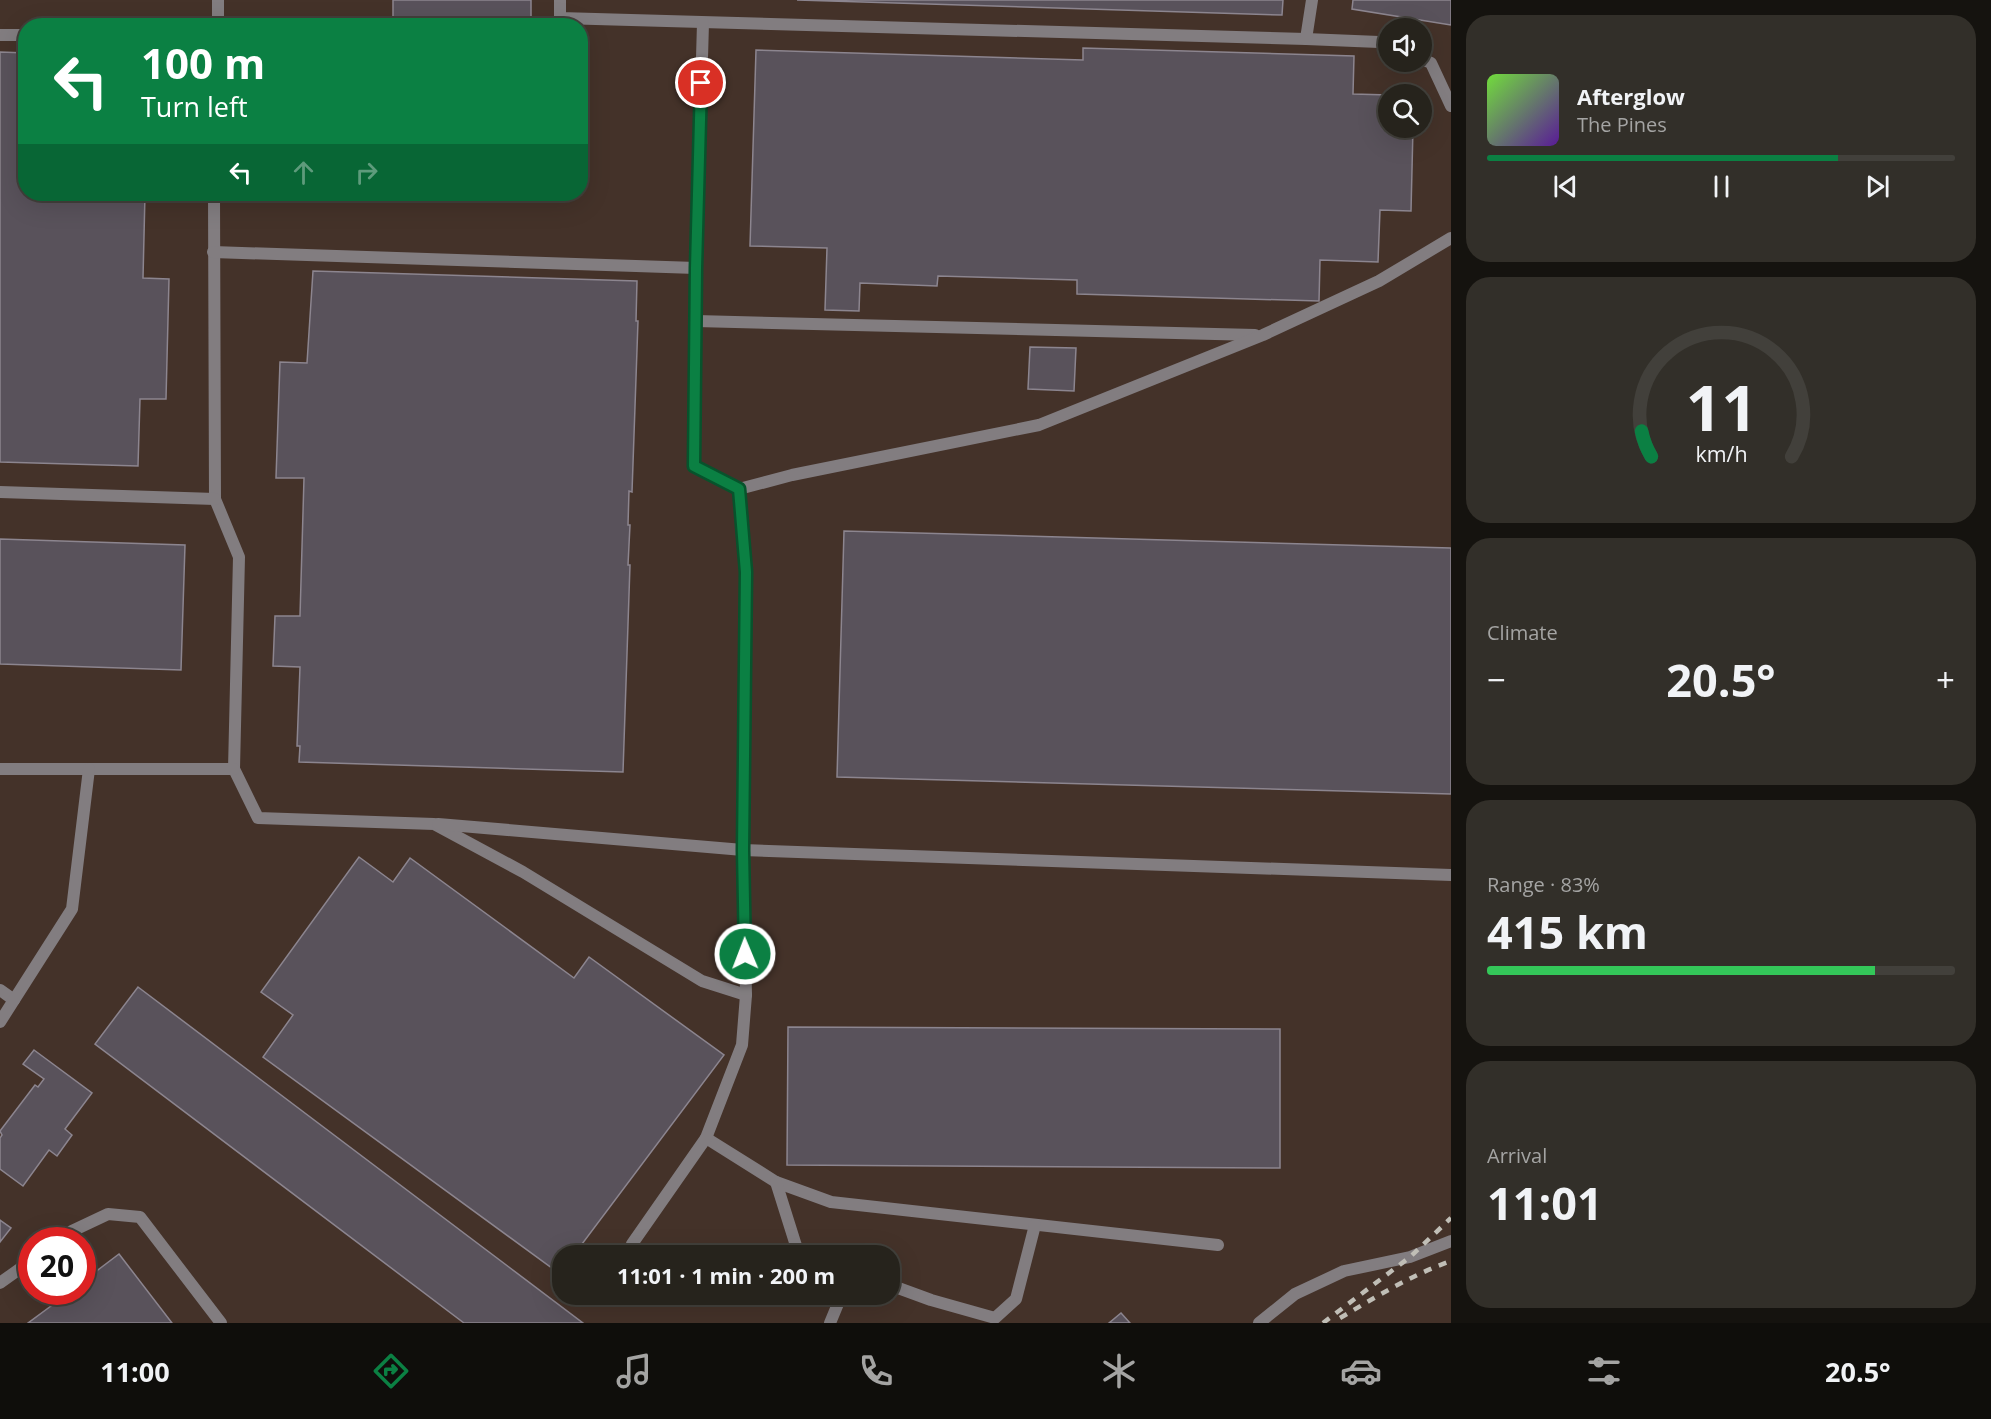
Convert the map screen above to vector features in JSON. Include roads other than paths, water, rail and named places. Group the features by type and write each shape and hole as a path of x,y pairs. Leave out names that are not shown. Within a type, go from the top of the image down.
{"lane":[{"path":"218,0 218,18"},
{"path":"560,0 560,18"},
{"path":"1306,39 1312,0"},
{"path":"588,19 1378,42"},
{"path":"703,23 696,268 694,466 739,489 792,475 1039,425 1263,335 1379,281 1451,238"},
{"path":"0,34 18,35"},
{"path":"1432,65 1451,106"},
{"path":"214,201 215,499 239,557 234,769 258,818 434,824 743,850 1451,875"},
{"path":"213,252 696,268"},
{"path":"696,321 1263,335"},
{"path":"632,1244 706,1138 742,1045 746,995 743,850 746,572 739,489"},
{"path":"0,492 215,499"},
{"path":"0,769 234,769"},
{"path":"0,1022 72,909 89,769"},
{"path":"434,824 523,872 702,981 746,995"},
{"path":"0,990 14,1000"},
{"path":"706,1138 776,1182 831,1202 1218,1245"},
{"path":"776,1182 796,1245"},
{"path":"80,1227 108,1214 140,1217 221,1323"},
{"path":"900,1289 995,1318 1016,1299 1035,1225"},
{"path":"1259,1323 1295,1294 1344,1271 1410,1257 1451,1241"},
{"path":"0,1283 18,1270"},
{"path":"830,1323 837,1305"}],"railway":[{"path":"1323,1323 1410,1257 1451,1218"},
{"path":"1340,1318 1380,1294 1451,1261"}]}
